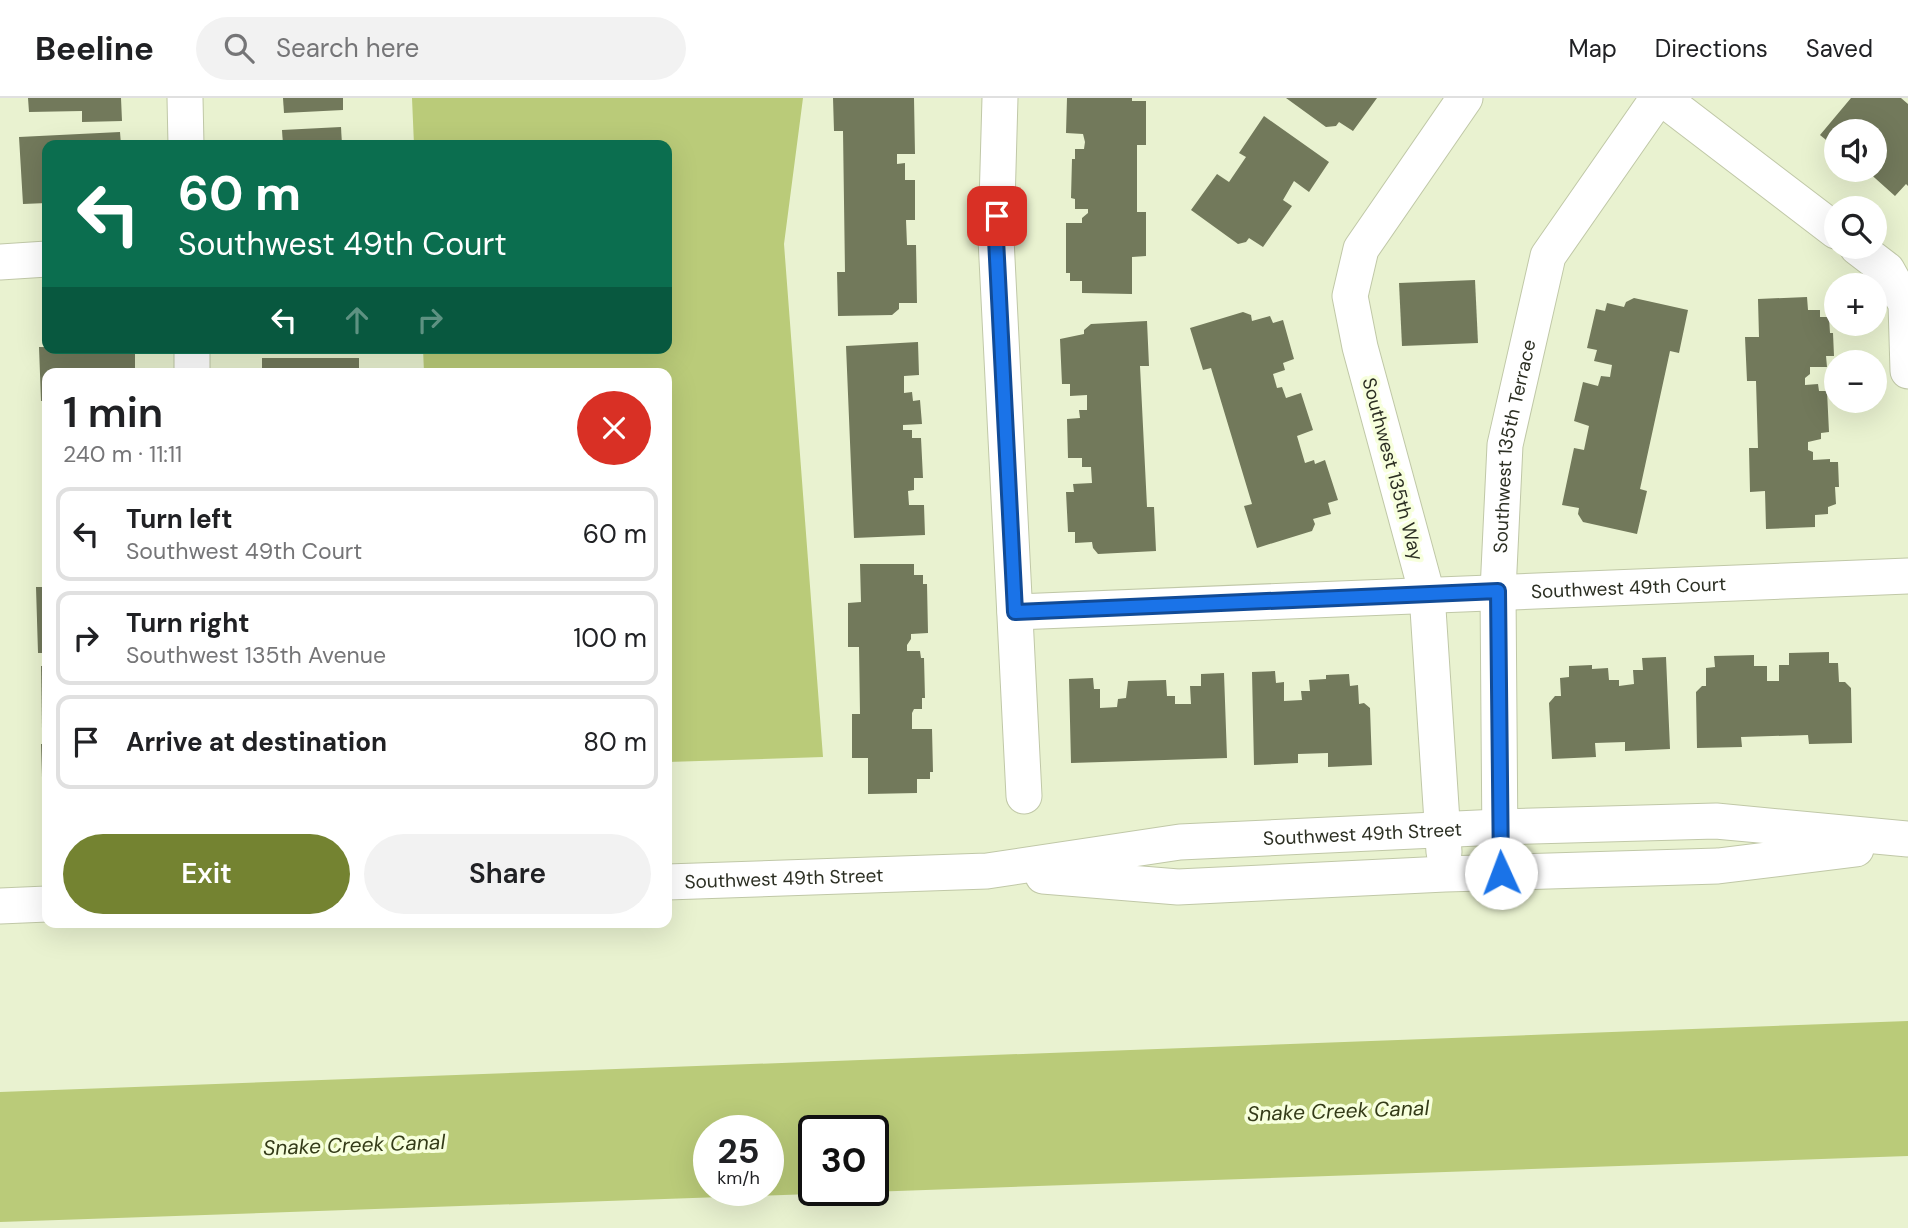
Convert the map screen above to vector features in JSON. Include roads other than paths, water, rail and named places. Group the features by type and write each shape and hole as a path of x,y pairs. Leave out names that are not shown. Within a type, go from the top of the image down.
{"street":[{"path":"185,98 186,140"},
{"path":"1000,98 996,239 1024,796"},
{"name":"Southwest 135th Way","path":"1445,874 1427,594 1360,346 1350,296 1361,249 1465,98"},
{"path":"1660,98 1824,221"},
{"name":"Southwest 135th Terrace","path":"1501,873 1498,591 1505,445 1548,256 1660,98"},
{"path":"0,262 42,259"},
{"path":"1873,259 1887,270 1906,304 1908,371"},
{"name":"Southwest 49th Court","path":"1015,612 1908,576"},
{"name":"Southwest 49th Street","path":"672,882 987,871 1180,842 1499,827 1716,821 1908,841"},
{"name":"Southwest 49th Street","path":"987,871 1178,887 1445,874 1718,866 1908,841"},
{"path":"0,906 42,904"}],"water":[{"path":"412,98 803,98 784,244 823,757 672,762 672,368 424,368 423,354 672,354 672,140 414,140"},
{"name":"Snake Creek Canal","path":"1908,1021 1908,1156 889,1191 889,1115 798,1115 798,1194 784,1195 784,1115 693,1115 693,1198 0,1222 0,1092"}]}
